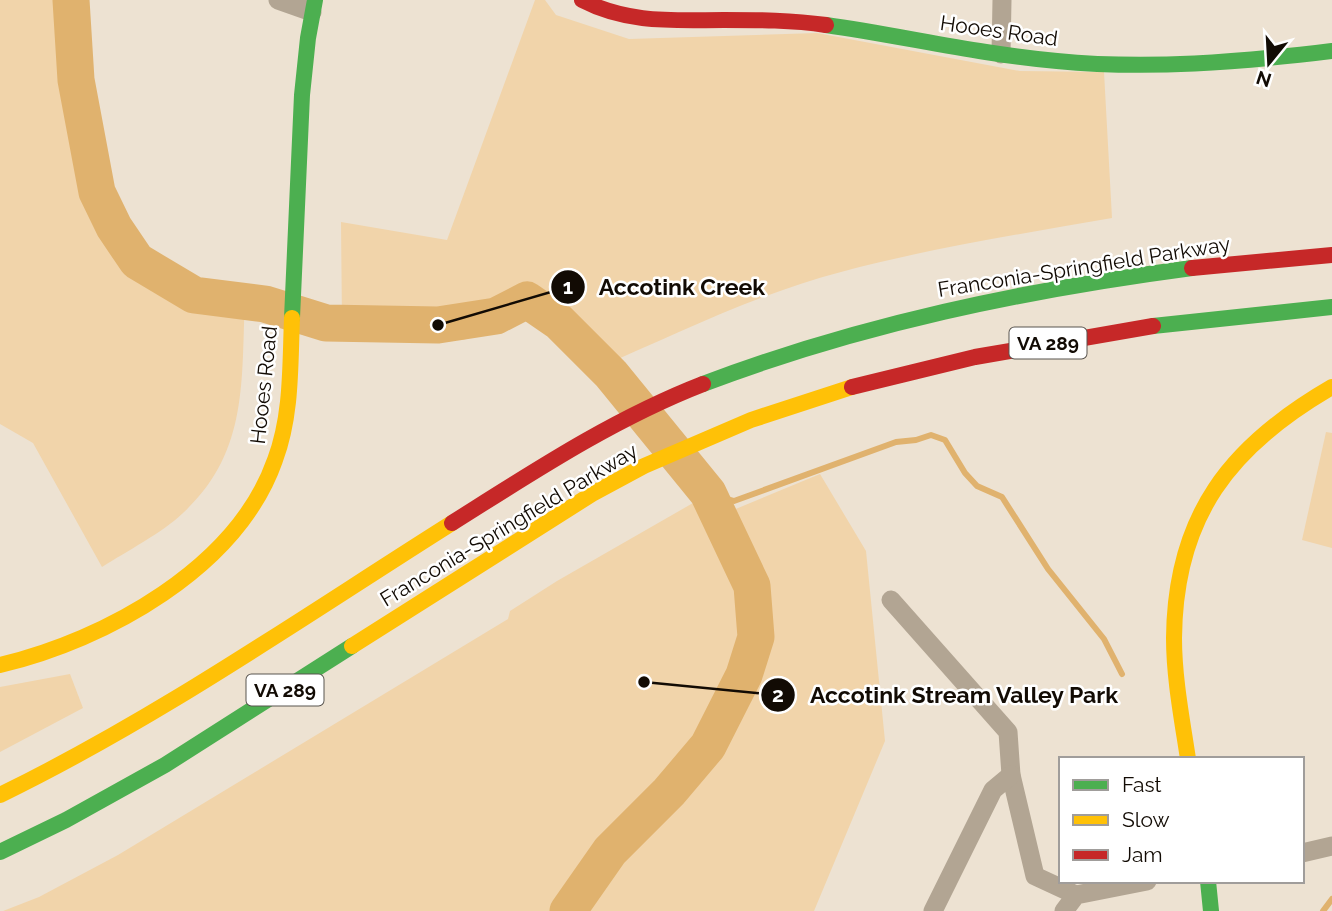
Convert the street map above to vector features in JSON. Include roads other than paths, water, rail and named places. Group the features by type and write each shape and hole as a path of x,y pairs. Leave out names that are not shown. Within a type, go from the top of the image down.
{"main road":[{"name":"Hooes Road","path":"582,0 608,13 647,21 739,20 810,23 1059,61 1209,62 1332,51"},
{"name":"Hooes Road","path":"0,665 52,652 102,630 149,602 222,545 245,518 269,477 283,432 290,375 303,66 314,6"},
{"name":"Franconia-Springfield Parkway","path":"0,795 66,763 131,726 602,429 709,380 808,345 1028,293 1172,271 1331,255"},
{"name":"Franconia-Springfield Parkway","path":"0,852 66,820 166,765 613,482 655,460 770,412 898,374 984,354 1133,328 1279,310 1332,307"},
{"path":"1188,757 1174,638 1175,602 1187,548 1205,507 1236,460 1278,419 1332,387"},
{"path":"1208,883 1211,911"}],"street":[{"path":"278,0 314,6"},
{"path":"1001,54 1002,0"},
{"path":"891,600 1008,732 1011,775 1035,876 1070,903 1140,883"},
{"path":"933,911 993,790 1011,775"},
{"path":"1304,853 1332,846"}],"waterway":[{"path":"71,0 76,80 97,192 114,227 137,261 194,295 265,304 326,323 438,325 496,316 527,300 559,322 611,374 708,493 752,586 756,637 744,675 708,746 669,792 610,851 568,911"},
{"path":"708,493 734,501 896,442 931,435 945,440 965,473 977,486 1002,497 1048,569 1104,639 1122,674"},
{"path":"1323,911 1332,899"}],"place":[{"name":"Accotink Creek","path":"438,325"},
{"name":"Accotink Stream Valley Park","path":"644,682"}]}
